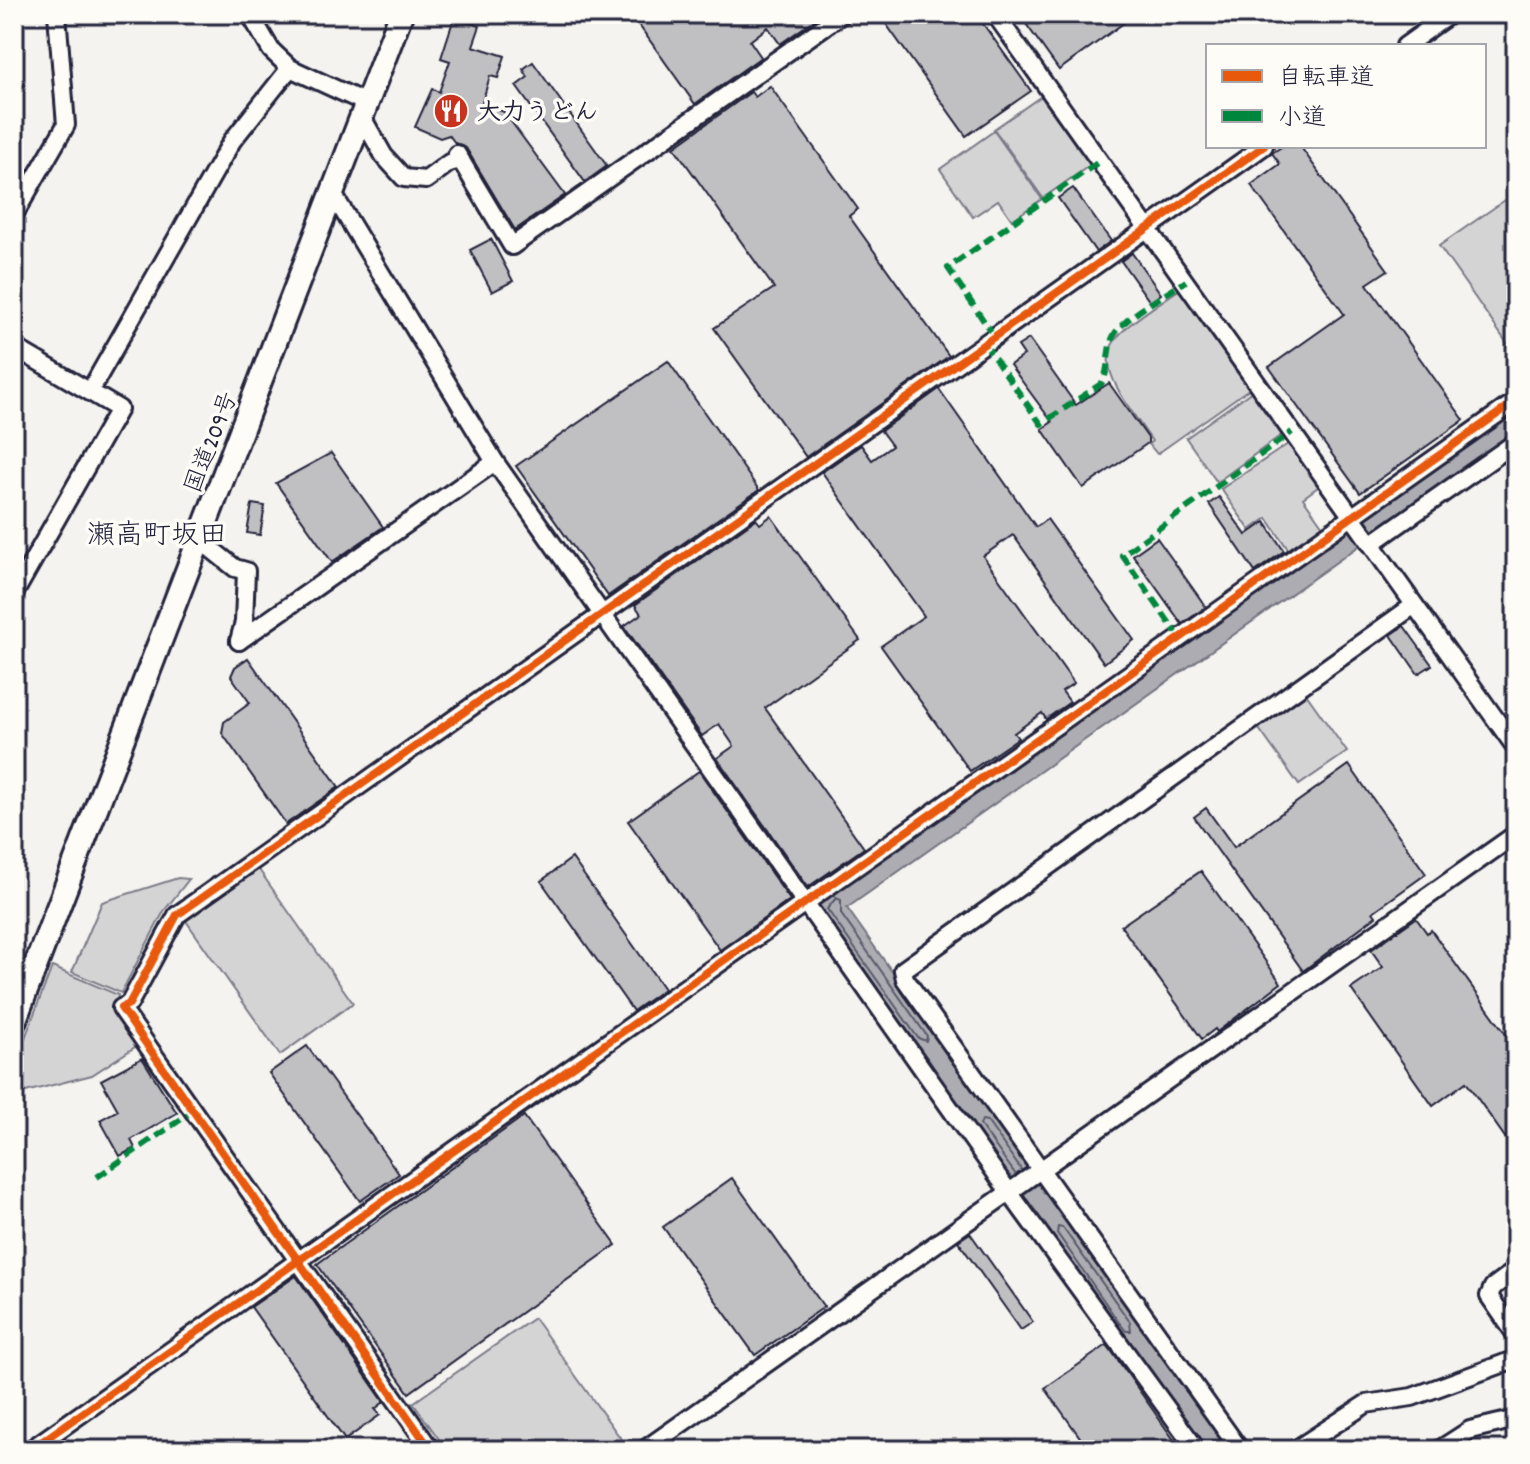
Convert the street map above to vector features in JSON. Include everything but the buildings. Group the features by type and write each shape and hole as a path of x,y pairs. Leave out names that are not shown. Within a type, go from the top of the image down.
{"highway":[{"name":"国道209号","path":"14,1022 401,14"}],"street":[{"path":"14,215 66,125 57,14"},
{"path":"250,14 271,50 290,68 365,112 384,156 404,178 426,180 459,157 512,246 834,16"},
{"path":"995,14 1516,748"},
{"path":"1408,44 1450,14"},
{"path":"90,391 232,141 290,68"},
{"path":"431,1450 121,1008 129,1004 177,915 1261,148"},
{"path":"333,194 495,462 1009,1192 1197,1450"},
{"path":"14,347 119,409 14,594"},
{"path":"30,1450 1516,401"},
{"path":"1371,544 1516,442"},
{"path":"200,540 223,560 246,571 244,622 239,641 495,462"},
{"path":"1240,1450 905,979 907,965 1413,606"},
{"path":"644,1450 1516,834"},
{"path":"1516,1270 1493,1287 1489,1296 1516,1335"},
{"path":"1295,1450 1366,1404 1412,1397 1516,1359"},
{"path":"1439,1450 1470,1430 1516,1419"}],"shaded area":[{"path":"1043,95 1093,163 1043,198 994,129"},
{"path":"994,131 1042,199 1012,220 998,200 973,217 940,169"},
{"path":"1508,198 1516,208 1516,356 1439,246"},
{"path":"1183,287 1253,386 1157,454 1117,387 1110,368 1109,352 1131,324"},
{"path":"1255,389 1284,433 1217,482 1186,438"},
{"path":"1291,442 1322,484 1303,498 1325,529 1290,552 1267,518 1250,530 1221,489"},
{"path":"1304,691 1347,752 1299,785 1257,726"},
{"path":"257,867 353,1003 280,1055 184,918"},
{"path":"178,878 189,879 164,911 121,993 72,972 102,902"},
{"path":"52,967 118,995 115,1010 138,1045 92,1075 14,1095 14,1067"},
{"path":"534,1318 629,1450 447,1450 413,1403"}],"water":[{"path":"1516,408 1516,435 847,908 1231,1450 1203,1450 816,907 816,902"}],"marked path":[{"path":"994,336 948,268 1100,161"},
{"path":"984,343 1041,424 1101,384 1111,341 1119,328 1186,281"},
{"path":"1180,638 1122,555 1292,432"},
{"path":"97,1177 193,1111"}],"cycle path":[{"path":"431,1450 121,1008 129,1004 177,915 1261,148"},
{"path":"30,1450 1516,401"}],"place":[{"name":"大力うどん","path":"451,111"}],"district":[{"name":"瀬高町坂田","path":"157,533"}]}
